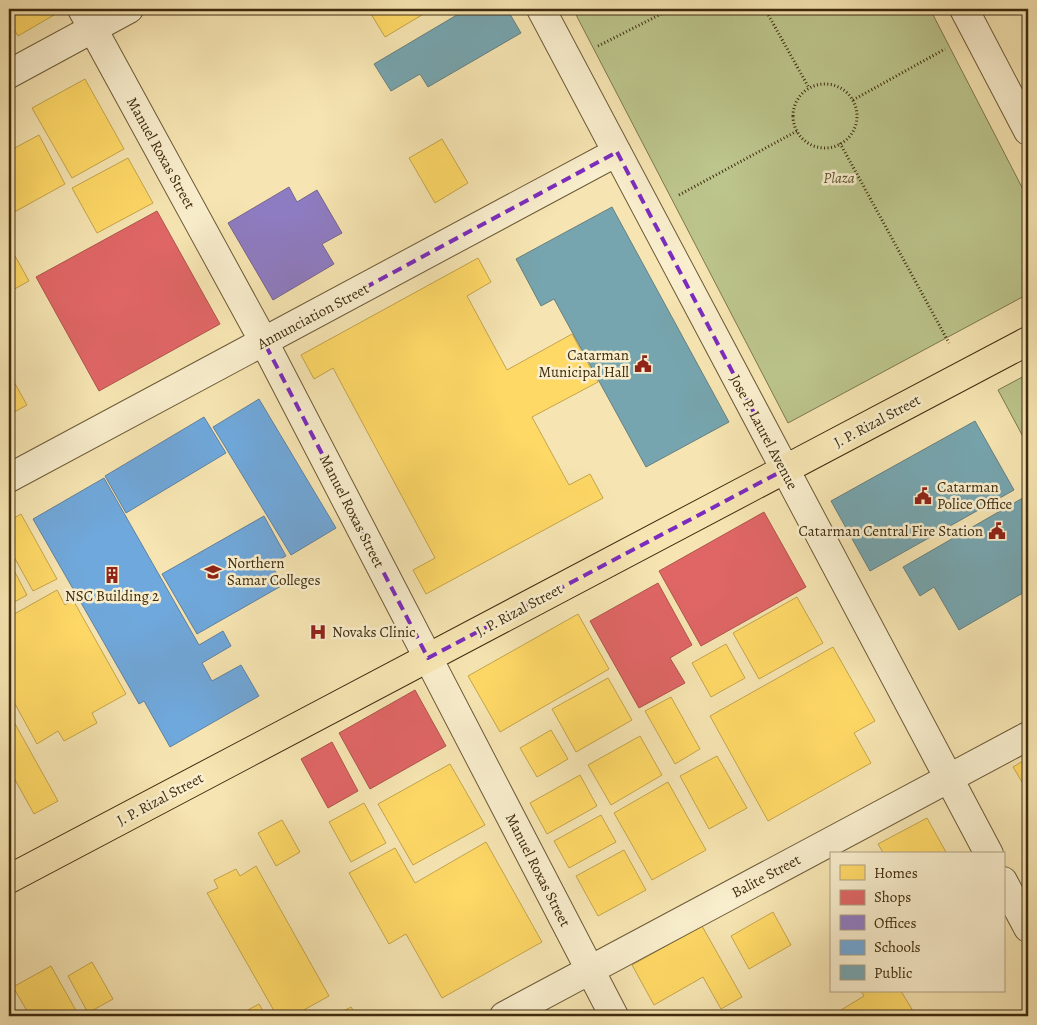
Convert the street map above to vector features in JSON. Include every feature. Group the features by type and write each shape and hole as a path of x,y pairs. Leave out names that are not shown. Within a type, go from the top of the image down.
{"main road":[{"name":"J. P. Rizal Street","path":"9,879 1028,341"}],"street":[{"path":"9,74 87,19 129,9"},
{"name":"Jose P. Laurel Avenue","path":"541,9 987,852"},
{"name":"Manuel Roxas Street","path":"87,19 264,342 614,1016"},
{"path":"971,20 1028,131"},
{"name":"Annunciation Street","path":"9,478 617,152"},
{"name":"Balite Street","path":"504,1016 1028,736"},
{"path":"1004,883 1028,928"}],"path":[{"path":"569,62 671,9"},
{"path":"765,9 810,88"},
{"path":"853,100 971,20"},
{"path":"818,84 829,84 846,92 853,100 856,110 854,129 848,138 840,143 830,147 820,147 803,139 797,131 793,122 796,102 810,88 818,84"},
{"path":"648,211 797,131"},
{"path":"840,143 966,374"}],"highlighted area":[{"path":"617,152 784,470 428,658 264,342"}],"green space":[{"name":"Plaza","path":"573,9 930,9 1028,199 1028,294 788,423"},
{"path":"1028,374 1028,446 998,390"}],"building: Homes":[{"path":"9,9 51,9 54,15 18,36 9,21"},
{"path":"368,9 432,9 385,37"},
{"path":"85,79 124,149 72,178 32,108"},
{"path":"39,135 65,184 9,215 9,151"},
{"path":"442,139 468,183 435,203 409,158"},
{"path":"128,158 153,203 97,233 72,188"},
{"path":"9,245 29,281 9,292"},
{"path":"478,258 491,282 467,296 507,370 572,334 598,382 532,417 569,485 590,474 603,498 426,594 413,570 435,558 333,368 314,379 301,355"},
{"path":"9,373 27,405 9,415"},
{"path":"21,514 57,579 33,591 9,548 9,521"},
{"path":"9,561 27,595 9,605"},
{"path":"57,590 65,605 73,600 126,694 92,713 97,723 64,741 58,731 37,744 9,693 9,636 12,635 9,630 9,617"},
{"path":"797,597 823,643 759,679 733,633"},
{"path":"578,614 609,669 500,732 468,676"},
{"path":"726,644 745,678 711,697 692,663"},
{"path":"833,647 875,721 854,733 871,763 768,821 710,716"},
{"path":"608,678 632,720 576,752 552,709"},
{"path":"671,697 700,749 675,764 645,711"},
{"path":"9,713 58,801 34,814 9,769"},
{"path":"551,730 568,759 537,777 520,748"},
{"path":"640,736 662,775 611,805 588,765"},
{"path":"717,756 747,808 709,829 680,776"},
{"path":"1028,758 1028,778 1022,782 1013,767"},
{"path":"450,764 485,825 413,865 378,804"},
{"path":"580,775 597,806 547,834 530,803"},
{"path":"668,782 706,850 652,880 614,813"},
{"path":"364,803 386,843 351,862 329,822"},
{"path":"601,815 616,842 569,868 554,841"},
{"path":"927,818 946,852 883,852 878,844"},
{"path":"282,820 300,852 276,866 258,833"},
{"path":"486,842 542,942 442,998 406,934 389,944 349,873 395,848 415,883"},
{"path":"624,850 646,890 598,916 576,876"},
{"path":"256,866 329,996 293,1016 277,1016 207,893 218,888 214,880 236,869 240,876"},
{"path":"773,912 791,945 749,969 731,936"},
{"path":"702,926 742,997 721,1009 703,977 654,1005 632,965"},
{"path":"92,962 113,999 88,1013 68,976"},
{"path":"51,966 79,1016 30,1016 13,987"},
{"path":"862,992 902,992 916,1016 845,1016 841,1010 864,996"},
{"path":"259,1004 266,1016 237,1016"},
{"path":"351,1007 357,1016 334,1016"}],"building: Shops":[{"path":"157,211 220,324 99,391 36,277"},
{"path":"764,512 806,587 701,646 659,571"},
{"path":"658,583 692,645 670,658 685,683 639,708 590,621"},
{"path":"415,690 446,746 370,789 339,733"},
{"path":"332,742 358,791 328,808 301,759"}],"building: Offices":[{"path":"289,187 297,202 317,190 342,233 322,244 334,264 273,300 228,223"}],"building: Schools":[{"path":"259,399 336,528 291,555 213,427"},
{"path":"204,417 226,453 126,513 105,476"},
{"name":"NSC Building 2","path":"104,478 199,645 223,631 231,646 202,663 212,681 241,665 259,696 170,747 144,701 139,704 33,519"},
{"name":"Northern Samar Colleges","path":"264,516 286,556 271,564 283,585 197,634 162,574"}],"building: Public":[{"path":"467,9 507,9 521,33 428,87 420,74 391,91 374,64"},
{"name":"Catarman Municipal Hall","path":"612,207 729,422 646,467 554,299 541,306 516,259"},
{"name":"Catarman Police Office","path":"975,421 1014,490 870,571 831,501"},
{"name":"Catarman Central Fire Station","path":"1028,495 1028,590 959,630 934,587 920,596 903,567"}],"place":[{"name":"Catarman Municipal Hall","path":"643,364"},
{"name":"Catarman Police Office","path":"923,496"},
{"name":"Catarman Central Fire Station","path":"997,531"},
{"name":"Northern Samar Colleges","path":"213,572"},
{"name":"NSC Building 2","path":"112,575"},
{"name":"Novaks Clinic","path":"318,632"}]}
